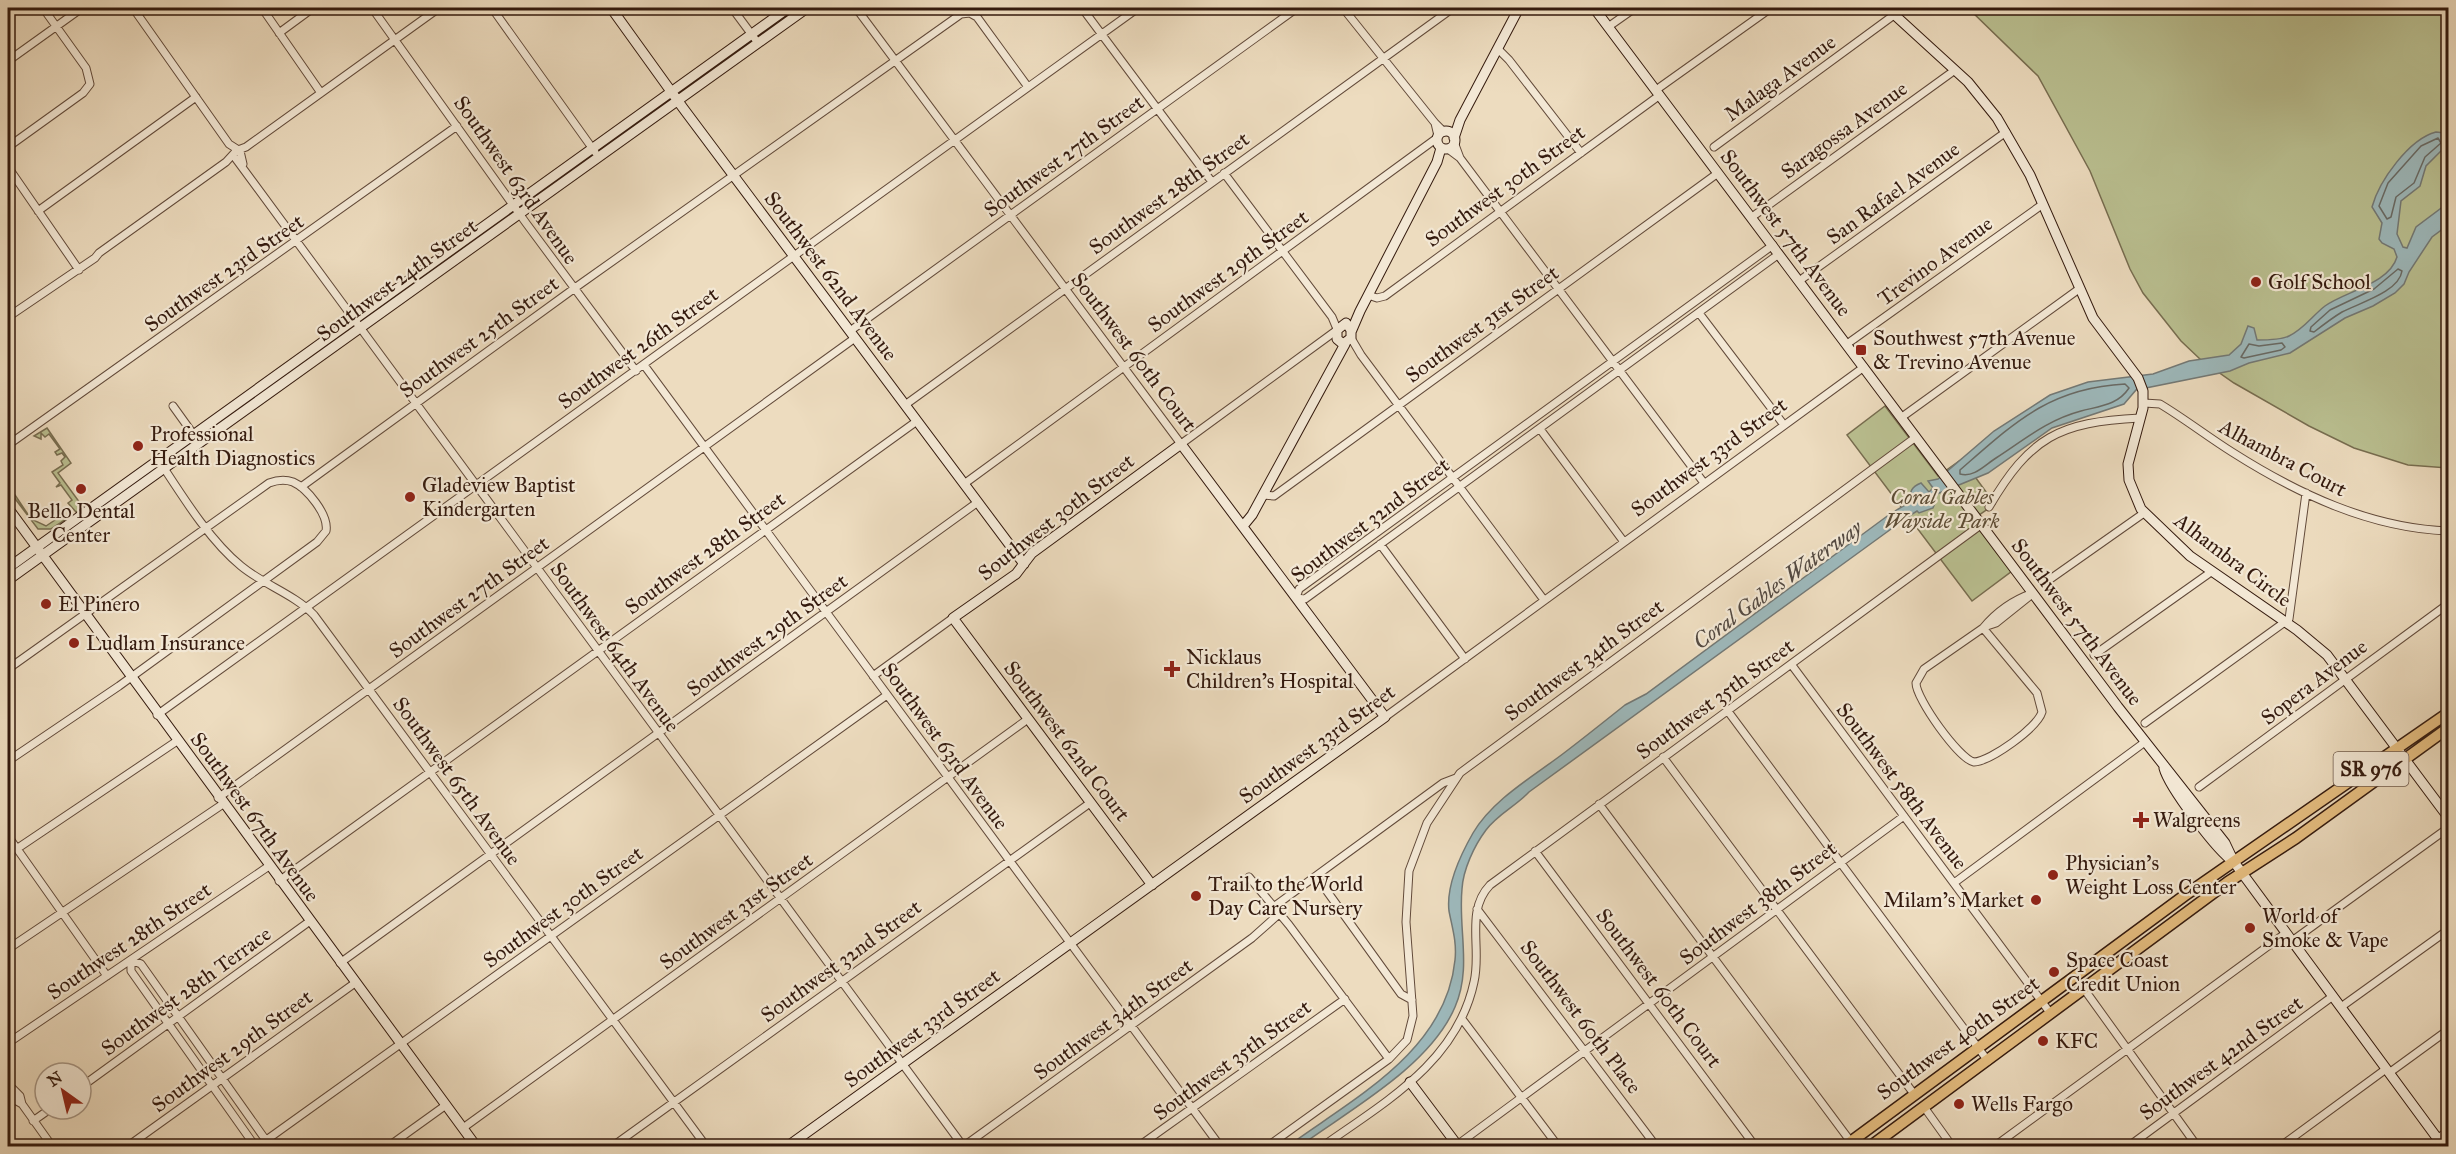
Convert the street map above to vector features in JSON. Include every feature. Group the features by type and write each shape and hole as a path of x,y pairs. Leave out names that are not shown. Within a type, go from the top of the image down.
{"main road":[{"name":"Southwest 62nd Avenue","path":"611,8 677,101 1024,564"},
{"name":"Southwest 24th Street","path":"8,568 788,8"},
{"name":"Southwest 24th Street","path":"8,580 807,8"},
{"path":"1243,526 1263,495 1333,362 1343,334 1360,311 1437,162 1445,141 1460,120 1520,8"},
{"name":"Southwest 57th Avenue","path":"1594,8 2145,742 2164,768 2166,776 2232,853 2234,862 2440,1143"},
{"name":"Alhambra Circle","path":"1887,8 1976,90 2006,132 2043,204 2079,289 2101,330 2136,375 2143,391 2144,403 2127,464 2131,485 2144,513 2178,546 2211,572 2286,622 2322,650 2399,749 2448,818"},
{"name":"Southwest 60th Court","path":"1181,444 1385,717"},
{"name":"Southwest 30th Street","path":"953,618 1016,574 1032,553 1181,444"},
{"name":"Southwest 67th Avenue","path":"8,508 129,677 476,1146"},
{"name":"Southwest 62nd Court","path":"953,618 1152,885"},
{"name":"Southwest 40th Street","path":"1850,1145 2120,943 2448,714"},
{"name":"Southwest 33rd Street","path":"788,1146 1385,717"},
{"name":"Southwest 40th Street","path":"1871,1146 2242,873 2296,838 2448,728"},
{"path":"2118,964 2120,943"},
{"path":"2107,972 2109,951"},
{"path":"1410,1082 1458,1146"},
{"path":"1911,1117 1914,1095"}],"street":[{"path":"8,147 83,93 91,81 88,71 43,8"},
{"path":"8,61 82,8"},
{"path":"133,8 236,154"},
{"path":"261,8 321,93"},
{"path":"279,33 313,8"},
{"name":"Southwest 63rd Avenue","path":"372,8 519,214 636,371"},
{"path":"8,318 62,279 62,275 99,253 439,8"},
{"path":"492,8 598,158"},
{"path":"732,8 758,43"},
{"name":"Southwest 60th Court","path":"856,8 1181,444"},
{"path":"1082,8 1212,182"},
{"name":"Southwest 26th Street","path":"157,715 1138,8"},
{"name":"Southwest 27th Street","path":"8,949 220,801 369,689 705,448 1010,216 1298,8"},
{"path":"1342,8 1435,123 1445,141 1704,483"},
{"name":"Southwest 28th Street","path":"904,405 1453,8"},
{"path":"1608,27 1635,8"},
{"name":"Southwest 30th Street","path":"1368,295 1377,298 1385,296 1581,153 1771,8"},
{"name":"Southwest 25th Street","path":"301,487 958,15 968,12 977,17 1028,87"},
{"name":"Malaga Avenue","path":"1714,147 1894,15"},
{"path":"1498,49 1581,153"},
{"name":"Saragossa Avenue","path":"1752,217 1955,70"},
{"path":"38,211 196,97"},
{"name":"Southwest 23rd Street","path":"8,446 458,126"},
{"name":"San Rafael Avenue","path":"1800,281 2006,132"},
{"name":"Southwest 29th Street","path":"964,484 1424,148 1445,141"},
{"name":"Southwest 64th Avenue","path":"236,154 414,404 964,1146"},
{"path":"8,167 11,179 38,211 77,268"},
{"path":"1224,173 1544,600"},
{"name":"Southwest 31st Street","path":"1263,495 1274,496 1718,173"},
{"name":"Trevino Avenue","path":"1847,344 2043,204"},
{"name":"Southwest 32nd Street","path":"1773,245 1299,590 1296,598 1305,598 1779,254"},
{"path":"1902,417 2079,289"},
{"path":"1699,313 1784,425"},
{"name":"Southwest 30th Street","path":"1181,444 1319,344 1343,334"},
{"name":"Southwest 63rd Avenue","path":"644,365 1220,1146"},
{"name":"Southwest 33rd Street","path":"1385,717 1864,367"},
{"name":"Alhambra Court","path":"2144,403 2160,404 2255,466 2306,493 2368,518 2408,527 2448,531"},
{"path":"173,406 200,444"},
{"path":"1989,507 2016,465 2043,440 2094,423 2140,418"},
{"name":"Southwest 28th Street","path":"279,881 917,421"},
{"path":"1540,429 1624,542"},
{"name":"Southwest 34th Street","path":"1272,908 1443,783 1456,778 1470,764 1916,437"},
{"name":"Southwest 65th Avenue","path":"158,459 206,527 229,555 262,580 306,608 369,689 706,1146"},
{"path":"8,669 271,482 287,480 301,487 325,519 326,531 317,542 129,677 8,760"},
{"path":"2145,723 2286,622 2291,615 2306,493"},
{"name":"Southwest 29th Street","path":"340,963 978,502"},
{"path":"2046,582 2144,513"},
{"name":"Southwest 35th Street","path":"1477,909 1488,886 1982,524"},
{"path":"1380,544 1465,659"},
{"path":"2094,656 2211,572"},
{"path":"1983,628 2037,693 2042,712 2038,720 2025,732 1986,759 1974,762 1961,754 1919,698 1916,683 1924,669 1983,628 1993,616 2017,598 2033,593"},
{"name":"Sopera Avenue","path":"2199,787 2448,604"},
{"name":"Southwest 30th Street","path":"873,676 953,618"},
{"name":"Southwest 58th Avenue","path":"1791,664 2051,1014"},
{"name":"Southwest 30th Street","path":"257,1146 268,1144 401,1045 887,696"},
{"path":"1727,710 1988,1061"},
{"name":"Southwest 31st Street","path":"463,1128 1028,719"},
{"path":"18,848 177,741"},
{"path":"1954,883 2145,742"},
{"path":"1663,757 1914,1095"},
{"path":"1268,1146 1389,1059 1404,1044 1410,1033 1412,1000 1406,922 1409,871 1427,823 1456,778"},
{"name":"Southwest 32nd Street","path":"613,1146 1090,803"},
{"path":"1599,804 1850,1145"},
{"name":"Southwest 38th Street","path":"1458,1146 1904,816"},
{"path":"2292,941 2448,828"},
{"path":"8,836 107,976"},
{"name":"Southwest 60th Court","path":"1535,851 1755,1146"},
{"name":"Southwest 28th Street","path":"8,1043 269,866"},
{"path":"1316,876 1401,994 1412,1000"},
{"path":"1249,877 1389,1059"},
{"path":"1323,1146 1333,1144 1410,1082 1441,1052 1462,1019 1476,973 1477,909"},
{"name":"Southwest 60th Place","path":"1477,909 1656,1146"},
{"name":"Southwest 34th Street","path":"964,1146 1260,933 1279,914"},
{"name":"Southwest 28th Terrace","path":"93,1078 310,921"},
{"path":"2341,1007 2448,930"},
{"path":"1995,1146 2286,933"},
{"path":"257,1146 130,971 130,960 141,964 268,1144"},
{"name":"Southwest 29th Street","path":"128,1146 355,983"},
{"path":"2084,989 2197,1146"},
{"name":"Southwest 42nd Street","path":"2128,1146 2333,996"},
{"name":"Southwest 35th Street","path":"1139,1146 1345,999"},
{"path":"1462,1019 1558,1146"},
{"path":"2281,1146 2448,1030"},
{"path":"8,1084 20,1096 22,1104 52,1146"},
{"path":"389,1146 446,1106"},
{"path":"1923,1107 1952,1146"},
{"path":"2440,1143 2448,1131"}],"green space":[{"path":"1968,8 2448,8 2448,468 2408,465 2354,448 2309,426 2234,383 2201,360 2181,341 2143,293 2130,269 2090,171 2038,76"},
{"name":"Coral Gables Wayside Park","path":"1885,406 1938,476 1962,459 1995,504 1972,520 2012,571 1972,601 1847,435"},
{"path":"47,428 71,463 58,473 83,507 76,512 68,503 72,500 61,485 56,487 60,483 52,472 63,465 61,461 65,457 62,453 57,455 55,452 60,449 49,434 45,437 41,433 41,439 34,436"},
{"path":"15,495 31,519 46,526 61,516 59,511 65,520 51,529 38,529 13,496"}],"water":[{"path":"2436,132 2445,133 2446,146 2426,166 2420,186 2401,201 2397,234 2403,247 2407,248 2416,227 2448,203 2448,225 2432,237 2409,272 2404,284 2395,293 2345,318 2290,353 2249,363 2230,371 2136,390 2124,404 2052,428 1988,473 1937,494 1933,497 1935,503 1933,508 1919,513 1917,511 1909,516 1529,792 1496,819 1477,843 1464,874 1461,904 1463,978 1455,1007 1443,1028 1427,1048 1387,1085 1300,1146 1288,1146 1393,1069 1416,1046 1434,1021 1448,992 1455,960 1455,941 1449,911 1452,881 1459,860 1473,833 1491,809 1625,705 1646,694 1890,514 1910,502 1911,492 1915,486 1921,483 1929,492 1933,488 1928,481 1938,479 1994,431 2050,395 2088,382 2153,374 2189,361 2229,355 2241,344 2248,326 2254,328 2257,340 2286,337 2299,330 2325,306 2385,274 2397,257 2394,249 2379,239 2382,223 2372,207 2381,185 2396,162 2416,143"}],"place":[{"name":"Golf School","path":"2256,282"},
{"name":"Southwest 57th Avenue & Trevino Avenue","path":"1861,350"},
{"name":"Professional Health Diagnostics","path":"138,446"},
{"name":"Bello Dental Center","path":"81,489"},
{"name":"Gladeview Baptist Kindergarten","path":"410,497"},
{"name":"El Pinero","path":"46,604"},
{"name":"Ludlam Insurance","path":"74,643"},
{"name":"Nicklaus Children's Hospital","path":"1172,669"},
{"name":"Walgreens","path":"2141,820"},
{"name":"Physician's Weight Loss Center","path":"2053,875"},
{"name":"Trail to the World Day Care Nursery","path":"1196,896"},
{"name":"Milam's Market","path":"2036,900"},
{"name":"World of Smoke & Vape","path":"2250,928"},
{"name":"Space Coast Credit Union","path":"2054,972"},
{"name":"KFC","path":"2043,1041"},
{"name":"Wells Fargo","path":"1959,1104"}],"water label":[{"name":"Coral Gables Waterway","path":"1777,584"}]}
